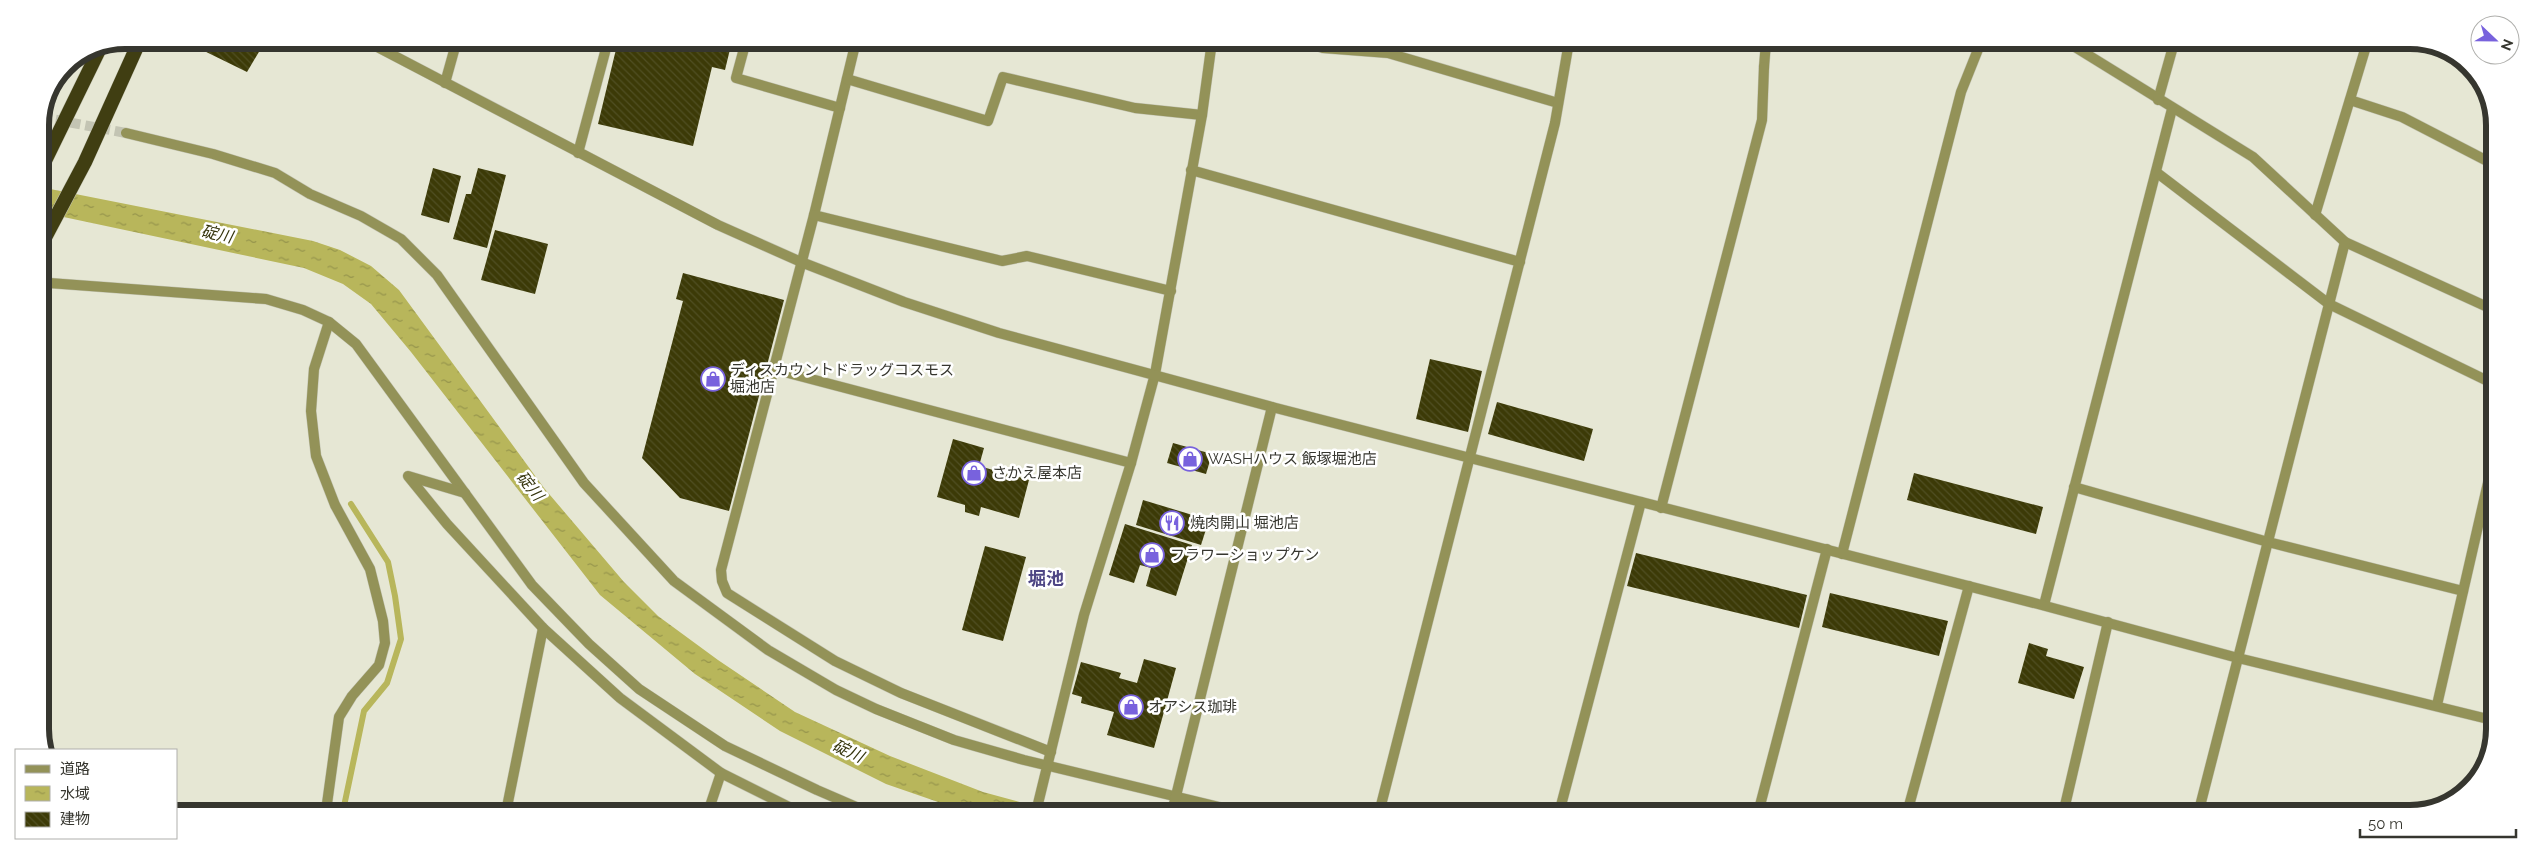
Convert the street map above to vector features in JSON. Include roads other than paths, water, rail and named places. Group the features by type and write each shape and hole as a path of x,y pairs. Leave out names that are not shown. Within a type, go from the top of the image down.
{"highway":[{"path":"49,230 85,162 136,49"},
{"path":"49,153 97,54"}],"street":[{"path":"381,49 718,225 801,262 904,302 999,333 1272,407 2108,622 2238,658 2486,718"},
{"path":"445,83 454,49"},
{"path":"578,153 606,49"},
{"path":"744,49 736,78 840,108"},
{"path":"854,49 814,215 721,570 722,581 727,593 835,660 900,693 1051,752"},
{"path":"1038,805 1084,614 1132,463 1155,374 1202,115 1211,49"},
{"path":"1339,49 1388,52 1558,102"},
{"path":"1381,805 1520,262 1558,102 1568,49"},
{"path":"1661,508 1762,120 1765,49"},
{"path":"1842,554 1961,92 1978,49"},
{"path":"2078,49 2172,109 2253,157 2345,242 2486,306"},
{"path":"2158,100 2172,49"},
{"path":"2315,215 2365,49"},
{"path":"847,79 988,120 1004,77 1134,108 1202,115"},
{"path":"2350,100 2402,117 2486,160"},
{"path":"2044,606 2172,109"},
{"path":"126,133 214,154 275,173 310,194 361,216 402,239 437,275 584,483 674,581 768,650 836,690 876,709 954,740 1047,768 1205,805"},
{"path":"1191,170 1520,262"},
{"path":"2156,172 2329,304 2486,380"},
{"path":"814,215 1002,262 1027,256 1171,292"},
{"path":"2200,805 2345,242"},
{"path":"49,283 266,299 303,310 329,322 356,344 532,585 589,644 639,689 726,746 852,805"},
{"path":"327,805 339,717 352,696 379,665 385,643 383,622 370,569 334,505 316,456 311,411 314,369 329,322"},
{"path":"773,369 1132,463"},
{"path":"1174,805 1272,407"},
{"path":"465,493 408,476 448,524 543,628 620,698 721,773 785,805"},
{"path":"2074,488 2268,542 2463,591"},
{"path":"2437,705 2486,491"},
{"path":"1561,805 1641,502"},
{"path":"1760,805 1827,549"},
{"path":"1909,805 1969,586"},
{"path":"2065,805 2108,622"},
{"path":"507,805 543,628"},
{"path":"710,805 721,773"}],"water":[{"name":"碇川","path":"49,189 313,241 340,250 371,266 399,290 544,488 624,582 658,616 718,660 795,712 890,756 983,792 1030,805 947,805 886,784 780,731 695,674 600,595 411,352 371,304 343,284 304,268 49,214"}],"waterway":[{"path":"344,805 364,711 387,683 401,639 388,562 351,504"}],"tunnel":[{"path":"49,119 126,133"}],"place":[{"name":"ディスカウントドラッグコスモス 堀池店","path":"713,379"},
{"name":"WASHハウス 飯塚堀池店","path":"1190,459"},
{"name":"さかえ屋本店","path":"974,473"},
{"name":"焼肉開山 堀池店","path":"1172,523"},
{"name":"フラワーショップケン","path":"1152,555"},
{"name":"オアシス珈琲","path":"1131,707"}],"district":[{"name":"堀池","path":"1046,578"}]}
